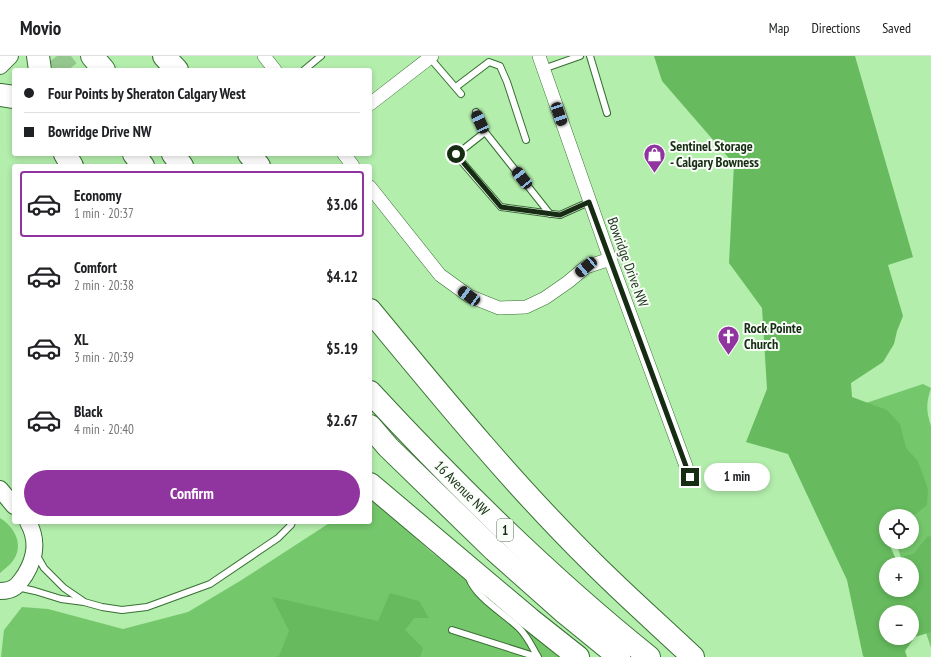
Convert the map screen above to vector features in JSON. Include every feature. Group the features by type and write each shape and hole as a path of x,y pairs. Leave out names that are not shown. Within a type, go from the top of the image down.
{"highway":[{"path":"38,56 40,68"},
{"path":"92,56 102,68"},
{"path":"0,95 12,96"},
{"path":"251,156 257,164"},
{"path":"372,312 470,430 549,517 592,562 693,657"},
{"name":"16 Avenue NW","path":"372,394 463,490 503,528 567,588 649,657"},
{"name":"16 Avenue NW","path":"372,428 388,447 494,550 619,657"},
{"path":"372,486 524,614 578,657"}],"street":[{"path":"0,66 10,56"},
{"path":"264,56 273,68"},
{"name":"Bowridge Drive NW","path":"539,56 589,202 690,477"},
{"path":"372,102 431,57"},
{"path":"372,190 440,275 469,296 499,308 526,307 545,298 586,267 610,259"},
{"path":"0,489 12,504"},
{"path":"0,502 12,506"},
{"path":"6,592 26,572 31,562 35,543 29,524"}],"lane":[{"path":"306,68 321,56"},
{"path":"543,69 580,56"},
{"path":"590,56 607,113"},
{"path":"431,57 461,94"},
{"path":"456,87 489,62 500,66 507,82 526,140"},
{"path":"476,112 485,132 550,214"},
{"path":"485,132 456,154 501,207 560,215 589,202"},
{"path":"6,592 35,591 61,599 122,610 147,608 210,584 278,538 291,524"},
{"path":"34,552 44,568 64,588 84,602"},
{"path":"464,563 470,582 478,593 518,627 527,637 538,657"},
{"path":"452,630 538,657"}],"green space":[{"path":"654,56 855,56 913,257 888,265 903,316 894,344 883,362 851,383 852,397 887,410 900,424 906,448 918,461 928,489 927,505 919,511 919,509 879,509 879,549 891,549 895,557 879,557 879,597 919,597 919,557 902,557 914,553 919,549 928,536 931,537 931,632 919,636 919,605 879,605 879,645 909,645 905,651 907,657 863,656 847,580 788,454 746,442 767,389 762,308 729,263 734,164 662,81"},
{"path":"923,384 931,388 927,407 931,426 931,648 919,611 919,605 917,605 914,597 919,597 919,557 901,557 898,549 919,549 919,509 908,509 851,408"},
{"path":"372,499 431,552 568,657 1,657 4,630 22,607 48,609 123,629 188,612 240,581 328,524 372,524"},
{"path":"0,518 10,526 14,532 18,543 18,550 11,563 0,573"},
{"path":"390,593 419,601 429,618 414,618 405,630 423,648 420,657 276,657 279,656 289,631 272,597 378,621"}],"tunnel":[{"path":"57,56 66,68"}],"place":[{"name":"Sentinel Storage - Calgary Bowness","path":"654,174"},
{"name":"Rock Pointe Church","path":"728,356"}],"route":[{"path":"456,154 501,207 560,215 589,202 690,477"}]}
